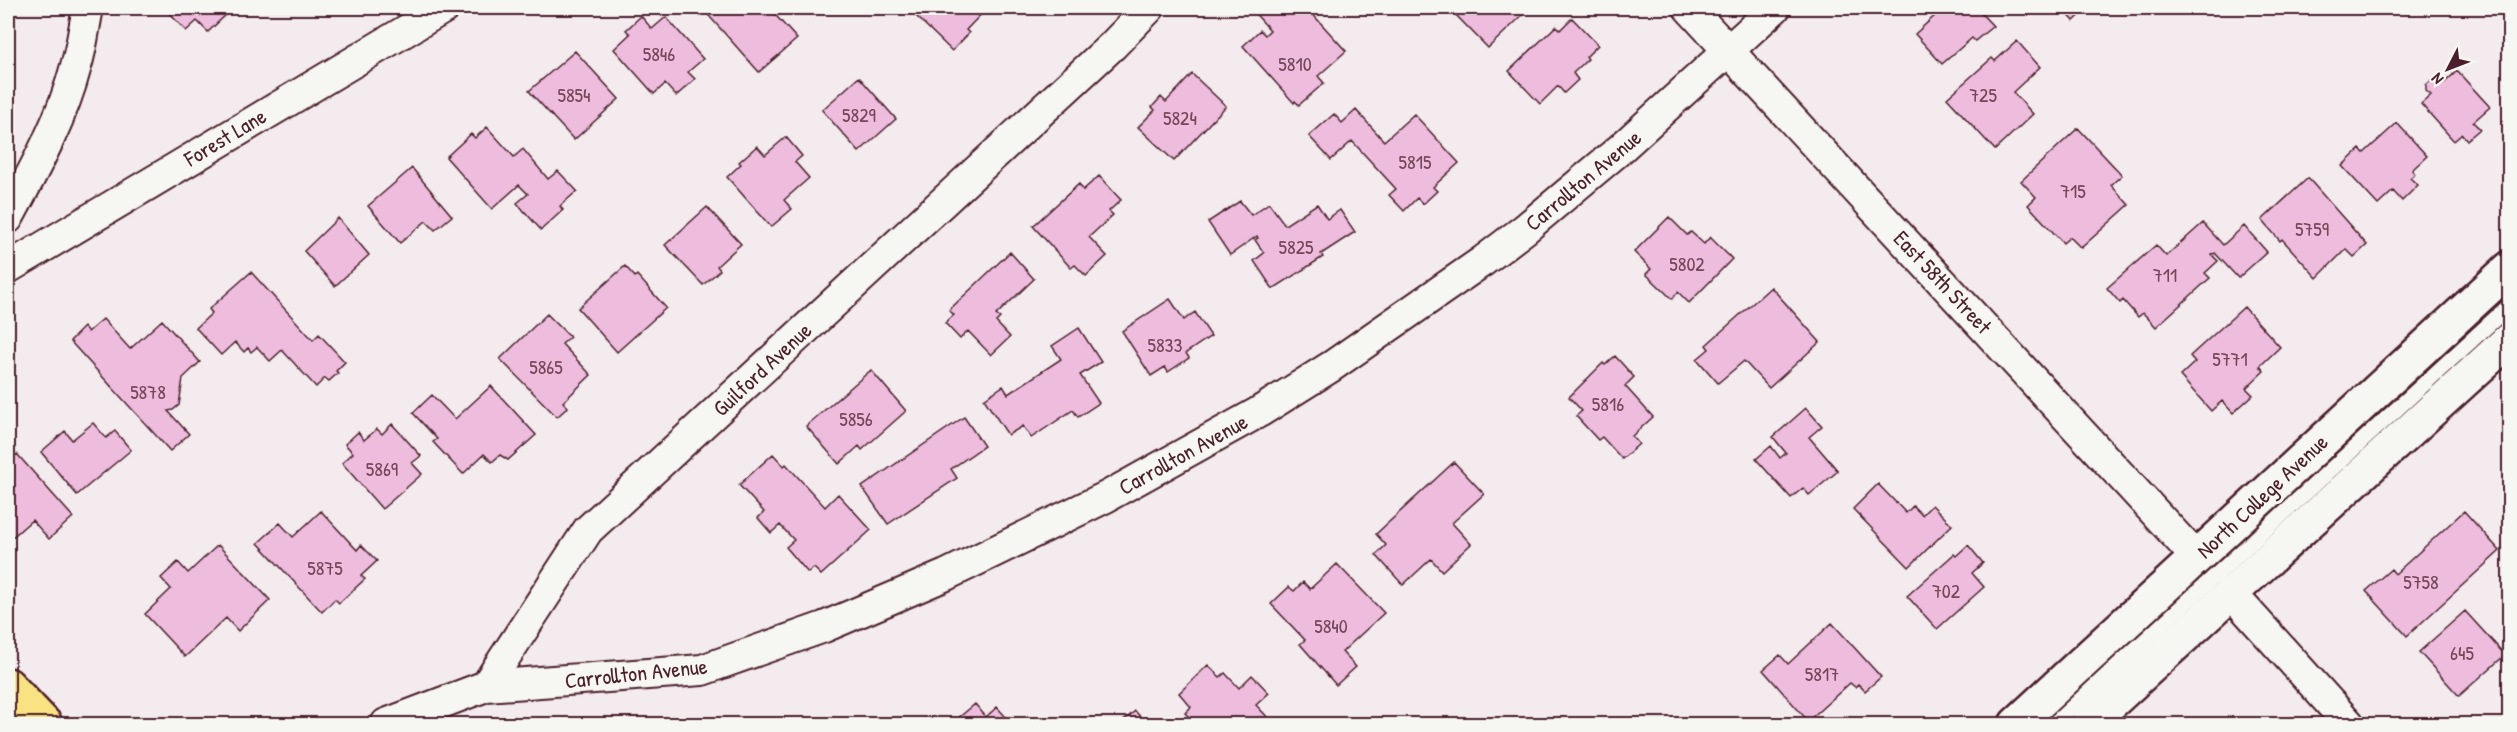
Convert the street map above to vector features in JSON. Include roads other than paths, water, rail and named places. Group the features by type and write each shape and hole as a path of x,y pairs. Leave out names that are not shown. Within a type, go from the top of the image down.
{"main road":[{"name":"North College Avenue","path":"2016,724 2510,268"},
{"path":"2088,724 2230,592 2510,339"},
{"path":"8,684 45,724"}],"street":[{"path":"8,218 37,164 66,96 76,67 88,8"},
{"name":"Forest Lane","path":"8,268 444,8"},
{"name":"Guilford Avenue","path":"486,686 588,530 1113,45 1149,8"},
{"name":"East 58th Street","path":"1689,8 2196,556"},
{"name":"Carrollton Avenue","path":"486,686 702,670 824,627 936,579 1106,497 1259,412 1332,366 1446,288 1525,229 1610,158 1776,8"},
{"path":"2230,592 2349,724"},
{"path":"386,724 486,686"}],"lane":[{"name":"North College Avenue","path":"2054,724 2510,305"}]}
